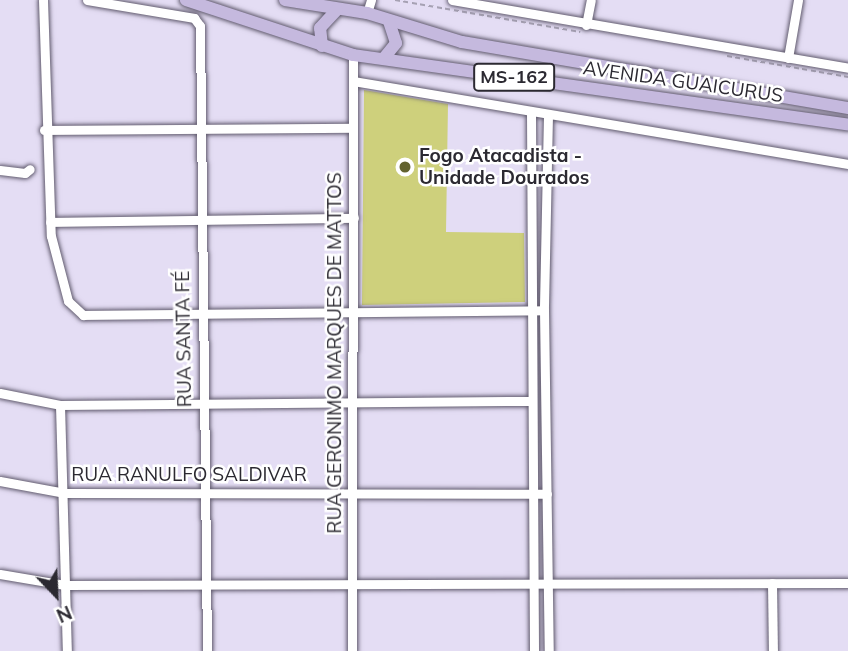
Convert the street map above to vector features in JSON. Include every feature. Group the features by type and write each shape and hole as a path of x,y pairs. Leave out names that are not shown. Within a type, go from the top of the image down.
{"main road":[{"name":"AVENIDA GUAICURUS","path":"186,0 353,55 848,125"},
{"name":"AVENIDA GUAICURUS","path":"285,0 367,13 389,22 462,42 848,108"},
{"path":"322,46 320,28 337,10"},
{"path":"384,58 396,43 389,22"}],"street":[{"path":"43,0 44,130 50,222 68,301 83,315 544,310"},
{"name":"RUA SANTA FÉ","path":"87,0 194,18 200,26 200,313 206,495 207,651"},
{"path":"367,13 371,0"},
{"path":"452,0 587,29 848,68"},
{"path":"587,29 591,0"},
{"path":"788,58 798,0"},
{"name":"RUA GERONIMO MARQUES DE MATTOS","path":"352,651 353,55"},
{"path":"353,80 548,116 848,164"},
{"path":"531,113 534,651"},
{"path":"548,116 544,310 549,651"},
{"path":"44,130 352,128"},
{"path":"0,170 25,173 30,169"},
{"path":"50,222 354,218"},
{"path":"0,393 61,405 532,401"},
{"path":"61,405 67,651"},
{"name":"RUA RANULFO SALDIVAR","path":"0,481 65,493 547,494"},
{"path":"0,574 65,585 848,583"},
{"path":"772,583 773,651"}],"path":[{"path":"395,0 587,29"},
{"path":"717,55 848,78"}],"building":[{"name":"Fogo Atacadista - Unidade Dourados","path":"364,90 448,104 446,232 524,233 525,302 362,305"}],"place":[{"name":"Fogo Atacadista - Unidade Dourados","path":"405,167"}]}
